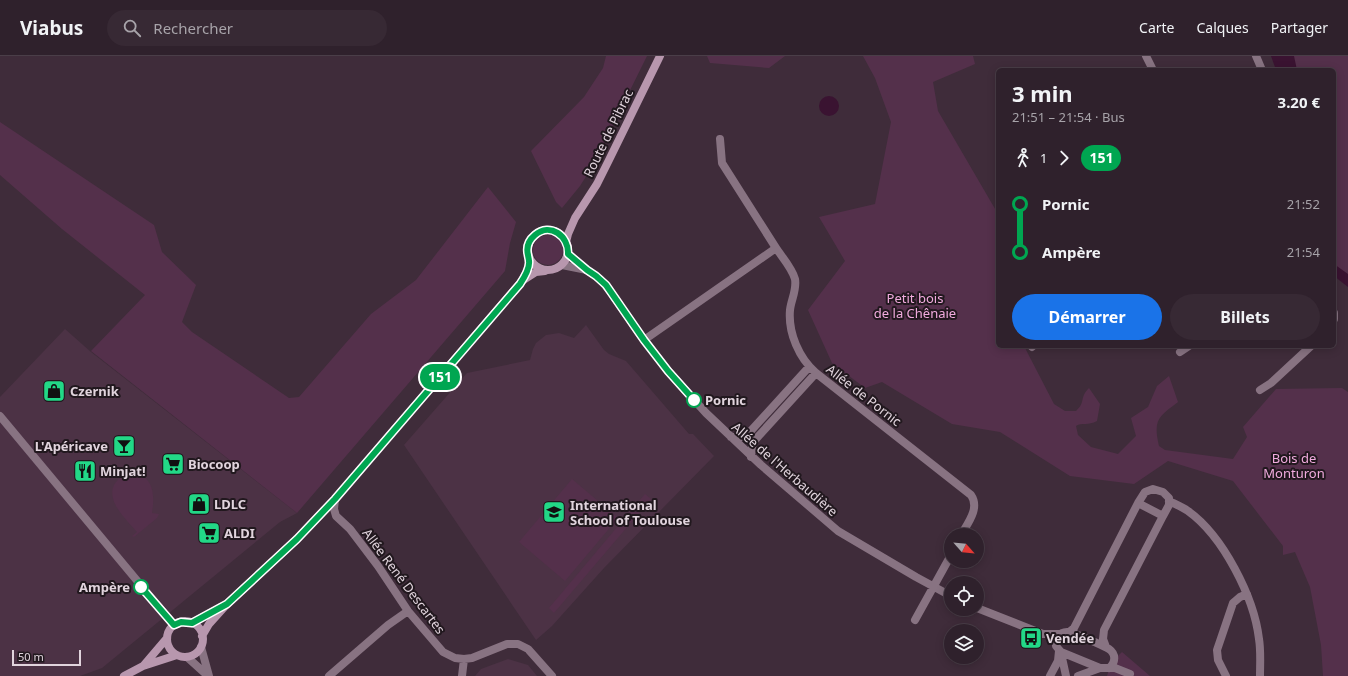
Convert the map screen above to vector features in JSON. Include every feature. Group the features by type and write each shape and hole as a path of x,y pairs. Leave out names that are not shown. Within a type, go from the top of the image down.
{"main road":[{"name":"Route de Pibrac","path":"566,242 575,218 597,184 660,56"},
{"name":"Route de Pibrac","path":"554,231 566,226 575,218"},
{"path":"124,676 143,666 177,655 187,657 195,654 201,647 202,636 209,624 227,604 297,539 335,499 522,281 528,269 530,260 528,248 532,237 542,231 554,231 560,234 566,242 568,248 568,254 562,265 553,270 536,272 522,281"},
{"path":"530,260 536,267 546,270"},
{"path":"192,623 227,604"},
{"path":"143,666 167,638 168,633 174,625 181,622 192,623 198,627 202,636"},
{"path":"167,638 170,648 177,655"}],"street":[{"path":"1146,56 1152,68"},
{"path":"1256,56 1261,68"},
{"name":"Allée de Pornic","path":"720,139 722,163 791,271 795,281 795,291 790,309 791,330 799,352 810,368 816,373 971,494 974,500 974,510 965,528"},
{"path":"644,340 776,248"},
{"name":"Allée de l'Herbaudière","path":"568,254 606,285 644,340 686,392 751,457 838,531 944,592"},
{"name":"Allée de l'Herbaudière","path":"562,265 587,270"},
{"path":"1180,352 1186,348"},
{"path":"1260,390 1271,383 1309,348"},
{"path":"731,438 743,437 748,434 810,368"},
{"path":"751,457 752,447 755,440 816,373"},
{"path":"0,416 174,625"},
{"path":"1066,676 1057,640 1074,628 1138,503 1145,492 1153,489 1165,494 1169,501 1188,511 1216,540 1229,559 1251,605 1259,639 1260,676"},
{"name":"Allée René Descartes","path":"335,499 334,509 336,516 350,529 378,566 408,611 440,649 452,657 464,660"},
{"path":"1106,647 1103,639 1104,630 1163,516 1169,501"},
{"path":"1138,503 1163,516"},
{"path":"915,620 944,568"},
{"path":"1226,676 1218,660 1217,650 1233,603 1240,597 1247,594"},
{"path":"329,676 388,624 408,611"},
{"path":"984,611 1042,634 1059,650 1100,668 1115,668 1131,675"},
{"path":"1042,634 1065,633 1106,647 1111,650 1115,658 1131,675"},
{"path":"462,676 464,660 507,644 518,644 528,649 552,676"},
{"path":"201,647 209,676"},
{"path":"1050,676 1058,661 1059,650"},
{"path":"187,657 209,676"},
{"path":"1109,668 1115,658"},
{"path":"1078,676 1100,668"}],"shaded area":[{"path":"1271,56 1294,56 1297,68 1275,68"},
{"path":"829,96 836,99 839,106 836,113 829,116 822,113 819,106 822,99"},
{"path":"1336,265 1348,274 1348,287 1336,278"},
{"name":"International School of Toulouse","path":"586,325 604,350 609,354 626,361 689,434 693,434 714,456 604,568 552,626 536,640 404,445 467,373 530,360 536,343 546,335 559,333 574,338"},
{"path":"65,329 91,352 297,513 280,522 102,668 80,676 0,676 0,397"},
{"path":"508,659 528,665 537,676 475,676 481,669"}],"green space":[{"path":"606,56 647,56 592,167 580,186 562,208 556,202 531,151 584,97 603,68"},
{"path":"707,56 785,56 769,68 710,63"},
{"name":"Petit bois de la Chênaie","path":"863,56 973,56 975,64 933,82 938,111 996,211 996,348 1025,348 1054,404 1065,411 1076,411 1081,405 1084,395 1089,388 1100,404 1097,421 1076,426 1078,435 1091,447 1118,454 1136,436 1131,418 1148,407 1157,386 1169,376 1178,402 1159,420 1157,425 1157,437 1159,446 1165,450 1233,459 1247,437 1243,427 1276,389 1342,388 1348,392 1348,676 1323,676 1321,645 1310,587 1295,552 1283,555 1283,546 1233,481 1168,461 1134,484 1070,476 1000,432 952,424 882,382 865,388 832,363 808,310 845,261 819,217 875,204 891,122 875,78"},
{"path":"1284,56 1348,56 1348,281 1336,272 1336,68 1287,68"},
{"path":"0,122 154,225 162,252 196,285 182,322 192,332 289,398 299,397 371,314 416,280 488,187 516,222 510,243 505,271 297,513 91,351 145,295 62,229 0,175"},
{"path":"548,235 558,240 563,250 558,260 548,265 538,260 533,250 538,240"},
{"path":"132,473 145,478 149,482 153,493 152,513 159,514 157,518 134,537 132,536 137,532 115,504 112,491 117,480"},
{"path":"572,479 618,518 565,581 519,542"},
{"path":"645,494 651,499 554,613 549,608"},
{"path":"1122,652 1150,676 1107,676 1109,669"}],"bus line":[{"name":"151","path":"141,587 166,618 174,625 184,621 192,623 227,604 316,520 520,284 528,269 530,260 528,254 529,242 534,235 539,232 548,230 554,231 564,238 568,248 568,254 587,270 592,272 606,285 644,340 668,371 694,400"}],"place":[{"name":"Czernik","path":"54,391"},
{"name":"Pornic","path":"694,400"},
{"name":"L'Apéricave","path":"124,446"},
{"name":"Biocoop","path":"173,464"},
{"name":"Minjat!","path":"85,471"},
{"name":"LDLC","path":"199,504"},
{"name":"International School of Toulouse","path":"554,512"},
{"name":"ALDI","path":"209,533"},
{"name":"Ampère","path":"141,587"},
{"name":"Vendée","path":"1031,638"}],"park label":[{"name":"Bois de Monturon","path":"1294,466"}]}
